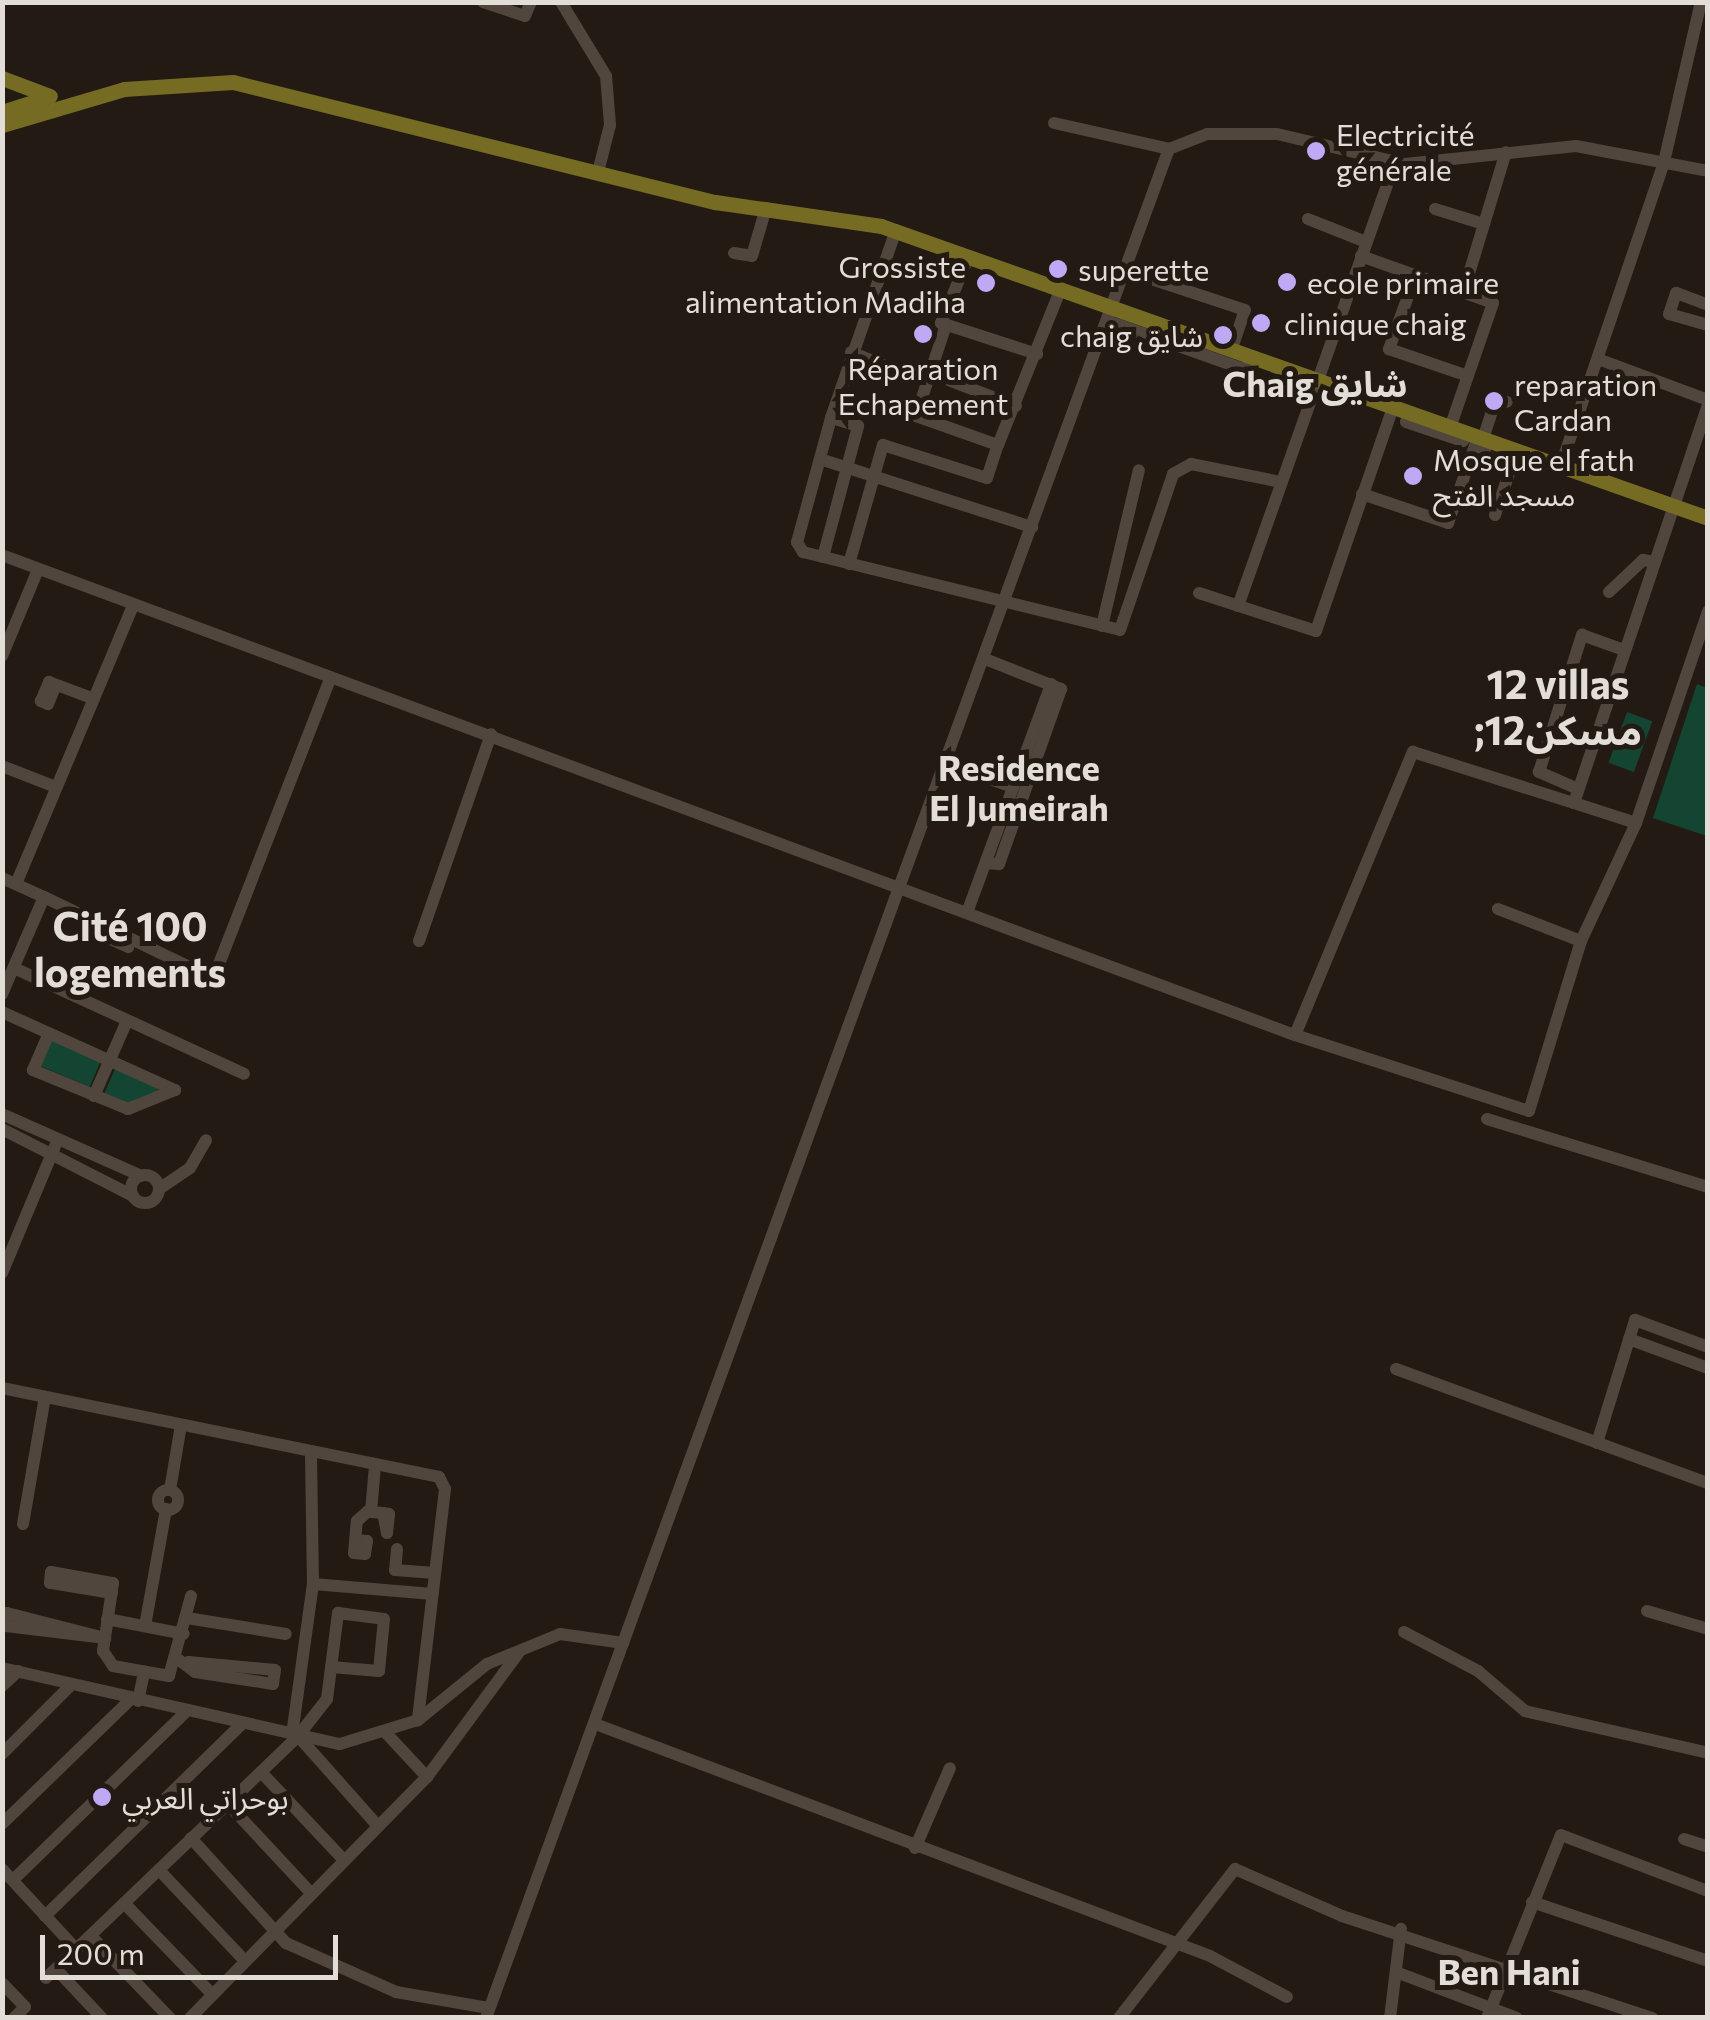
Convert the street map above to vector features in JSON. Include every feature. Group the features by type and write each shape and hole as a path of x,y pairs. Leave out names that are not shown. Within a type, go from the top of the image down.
{"main road":[{"path":"2,112 54,96 140,78 230,73 599,168"},
{"path":"2,78 54,96"},
{"path":"2,126 124,89 220,81 766,208 896,230 1061,288 1110,314 1230,351 1708,518"}],"street":[{"path":"482,2 525,16 530,2"},
{"path":"561,2 606,76 599,168"},
{"path":"1561,465 1664,162 1701,2"},
{"path":"1054,123 1170,149 1206,134 1277,134 1394,162 1576,146 1708,171"},
{"path":"191,1838 274,1930 396,1992 488,2013 598,1724 841,1031 903,884 1170,149"},
{"path":"1464,290 1506,152"},
{"path":"1238,606 1394,162"},
{"path":"734,253 752,256 766,208"},
{"path":"1434,209 1484,224"},
{"path":"1308,219 1366,242"},
{"path":"896,230 830,418 797,542 823,557 1120,630 1151,525 1182,466 1281,482"},
{"path":"968,256 916,416 998,445"},
{"path":"1361,256 1493,303 1468,376 1473,435"},
{"path":"1124,270 1245,310 1230,351"},
{"path":"1416,274 1390,348 1468,376"},
{"path":"850,564 883,445 988,478 1061,288"},
{"path":"1708,305 1676,293 1668,314 1708,323 1708,313"},
{"path":"1110,314 1246,370 1250,358"},
{"path":"946,325 1037,354"},
{"path":"851,352 897,371"},
{"path":"1576,796 1708,402 1598,360"},
{"path":"930,373 1016,406"},
{"path":"1362,494 1448,523 1473,435 1496,399 1507,402"},
{"path":"1199,593 1316,631 1362,494 1401,410"},
{"path":"823,557 858,426 830,418"},
{"path":"1494,515 1513,449"},
{"path":"820,459 874,472 1032,527"},
{"path":"1102,626 1140,470"},
{"path":"2,555 132,608 903,884 1295,1035 1530,1111 1581,941 1636,823 1703,639 1708,611"},
{"path":"1609,592 1643,560 1655,562"},
{"path":"2,656 37,572"},
{"path":"132,608 89,697 56,787 9,881 202,973 217,970 330,679"},
{"path":"1624,650 1582,635 1539,772 1576,796 1636,823"},
{"path":"985,659 1061,689 999,864 986,862"},
{"path":"62,687 70,682 87,688 89,697"},
{"path":"968,910 1051,684"},
{"path":"420,941 491,734"},
{"path":"1295,1035 1413,752 1576,796"},
{"path":"946,764 1013,787"},
{"path":"2,766 56,787"},
{"path":"3,991 44,897"},
{"path":"1498,908 1581,941"},
{"path":"14,968 244,1074"},
{"path":"2,1012 49,1033 110,1061 175,1090 128,1110 33,1070 49,1033"},
{"path":"94,1096 127,1020"},
{"path":"2,1114 142,1176 159,1188"},
{"path":"1488,1119 1708,1186"},
{"path":"2,1130 148,1202 159,1188 190,1168 206,1140"},
{"path":"2,1274 59,1139"},
{"path":"133,1196 142,1176"},
{"path":"1597,1443 1635,1320 1708,1347"},
{"path":"1629,1338 1708,1368"},
{"path":"1396,1370 1708,1483"},
{"path":"2,1388 439,1478 446,1490 418,1720"},
{"path":"23,1524 44,1397"},
{"path":"145,1626 166,1509 158,1500 170,1490 180,1425"},
{"path":"311,1451 313,1584 295,1736 378,1826"},
{"path":"356,1540 358,1521 377,1512 375,1464"},
{"path":"397,1549 396,1570 436,1573"},
{"path":"313,1584 433,1594"},
{"path":"112,1593 101,1637 103,1651 124,1668 168,1676 184,1661 194,1656 275,1670 272,1684 194,1672 184,1661 190,1596"},
{"path":"1647,1610 1708,1629"},
{"path":"7,1613 90,1628 101,1637 6,1626 7,1613"},
{"path":"102,2018 51,1973 261,1772 327,1699 331,1666 338,1613 384,1619 379,1671 331,1666"},
{"path":"187,1618 286,1634"},
{"path":"107,1620 184,1634"},
{"path":"1404,1632 1478,1672 1526,1711 1708,1753"},
{"path":"2,1668 241,1725 340,1744 387,1734 418,1720 486,1664 560,1634 624,1643"},
{"path":"190,2018 427,1777 520,1651"},
{"path":"124,1668 129,1698"},
{"path":"2,1686 18,1671"},
{"path":"2,1824 129,1698 144,1672"},
{"path":"2,1754 72,1684"},
{"path":"13,1880 186,1712"},
{"path":"598,1724 1173,1946 1287,1997"},
{"path":"45,1916 241,1725"},
{"path":"387,1734 427,1777"},
{"path":"916,1848 950,1768"},
{"path":"261,1772 344,1860"},
{"path":"228,1804 311,1893"},
{"path":"1488,2012 1561,1835 1708,1891"},
{"path":"1684,1839 1708,1846"},
{"path":"2,1869 77,1950"},
{"path":"1119,2018 1235,1869 1342,1916 1400,1929 1653,2018"},
{"path":"159,1870 244,1960"},
{"path":"1532,1902 1708,1961"},
{"path":"125,1904 211,1993"},
{"path":"1392,2017 1400,1929"},
{"path":"91,1936 170,2018"},
{"path":"1396,1972 1488,2012 1517,2018"},
{"path":"2,1983 20,2012 35,2018"}],"green space":[{"path":"1697,684 1707,688 1707,836 1653,818"},
{"path":"1627,712 1652,721 1634,772 1609,763"},
{"path":"51,1040 101,1061 90,1087 40,1066"},
{"path":"115,1069 159,1092 126,1104 104,1094"}],"place":[{"name":"Electricité générale","path":"1316,151"},
{"name":"superette","path":"1058,269"},
{"name":"ecole primaire","path":"1287,282"},
{"name":"Grossiste alimentation Madiha","path":"986,283"},
{"name":"clinique chaig","path":"1261,323"},
{"name":"Réparation Echapement","path":"923,334"},
{"name":"chaig شايق","path":"1223,335"},
{"name":"reparation Cardan","path":"1494,401"},
{"name":"Mosque el fath مسجد الفتح","path":"1413,476"},
{"name":"بوحراتي العربي","path":"102,1797"}],"district":[{"name":"Chaig شايق","path":"1315,383"},
{"name":"12 villas ;12مسكن","path":"1558,706"},
{"name":"Residence El Jumeirah","path":"1019,787"},
{"name":"Cité 100 logements","path":"130,948"},
{"name":"Ben Hani","path":"1509,1971"}]}
